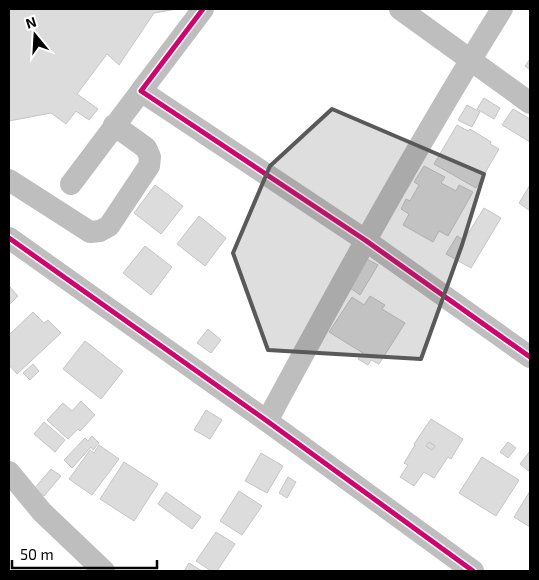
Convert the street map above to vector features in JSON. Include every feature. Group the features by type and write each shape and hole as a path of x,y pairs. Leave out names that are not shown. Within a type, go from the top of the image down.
{"street":[{"path":"71,184 203,9"},
{"path":"400,9 530,103"},
{"path":"267,422 365,240 502,9"},
{"path":"141,91 365,240 530,357"},
{"path":"9,180 90,232 100,231 110,226 149,166 150,157 146,148 114,125"},
{"path":"9,238 473,571"},
{"path":"9,472 42,512 104,571"}],"highlighted area":[{"path":"332,109 484,174 462,245 421,359 268,350 233,253 270,166"}],"building":[{"path":"9,9 177,9 154,13 119,65 107,54 77,94 98,109 89,120 76,111 66,124 51,113 9,121"},
{"path":"530,59 530,70 525,66"},
{"path":"484,98 500,108 494,119 477,109"},
{"path":"467,105 480,112 472,127 458,120"},
{"path":"513,109 530,119 530,142 502,125"},
{"path":"457,125 468,131 470,129 499,149 476,188 434,164"},
{"path":"424,166 445,177 441,183 456,191 459,185 473,192 448,236 439,231 433,242 403,225 409,214 401,209 406,199 410,201 419,185 414,182"},
{"path":"155,185 183,206 161,234 134,213"},
{"path":"530,185 530,211 519,203"},
{"path":"484,208 501,218 471,268 446,254 457,236 464,240"},
{"path":"199,216 226,238 205,266 177,244"},
{"path":"145,246 172,267 151,295 123,273"},
{"path":"367,259 378,265 360,295 350,288"},
{"path":"9,286 18,296 9,305"},
{"path":"370,296 385,305 382,309 405,323 379,364 371,360 368,365 358,359 363,353 329,332 352,297 364,305"},
{"path":"33,312 44,323 48,320 61,333 17,374 9,365 9,335"},
{"path":"208,329 221,340 211,353 197,343"},
{"path":"85,341 123,371 101,399 63,369"},
{"path":"33,364 39,371 30,380 23,373"},
{"path":"81,401 95,415 80,431 78,429 68,439 47,420 63,403 72,411"},
{"path":"206,410 222,420 210,439 194,430"},
{"path":"431,419 463,439 451,459 448,457 434,478 424,472 414,486 400,477 408,465 404,463","holes":["429,442 435,446 432,450 426,446"]},
{"path":"44,422 65,440 55,452 34,434"},
{"path":"92,436 99,443 93,450 91,447 72,468 64,460 85,438 88,441"},
{"path":"429,442 435,446 432,450 426,446"},
{"path":"508,442 516,448 508,458 500,452"},
{"path":"99,445 119,459 92,495 69,479 90,450 94,453"},
{"path":"530,451 530,472 520,464"},
{"path":"261,453 283,466 267,493 245,481"},
{"path":"482,457 519,480 496,516 459,493"},
{"path":"124,462 158,484 134,521 100,499"},
{"path":"51,469 61,476 44,496 34,489"},
{"path":"288,477 296,482 287,498 279,493"},
{"path":"239,491 262,506 242,535 220,521"},
{"path":"530,491 530,527 514,517"},
{"path":"166,492 201,517 192,529 158,504"},
{"path":"216,532 235,544 217,571 211,571 196,561"},
{"path":"189,563 202,571 184,571"}],"cycle path":[{"path":"203,9 141,91 365,240 530,357"},
{"path":"9,238 267,421 473,571"}]}
